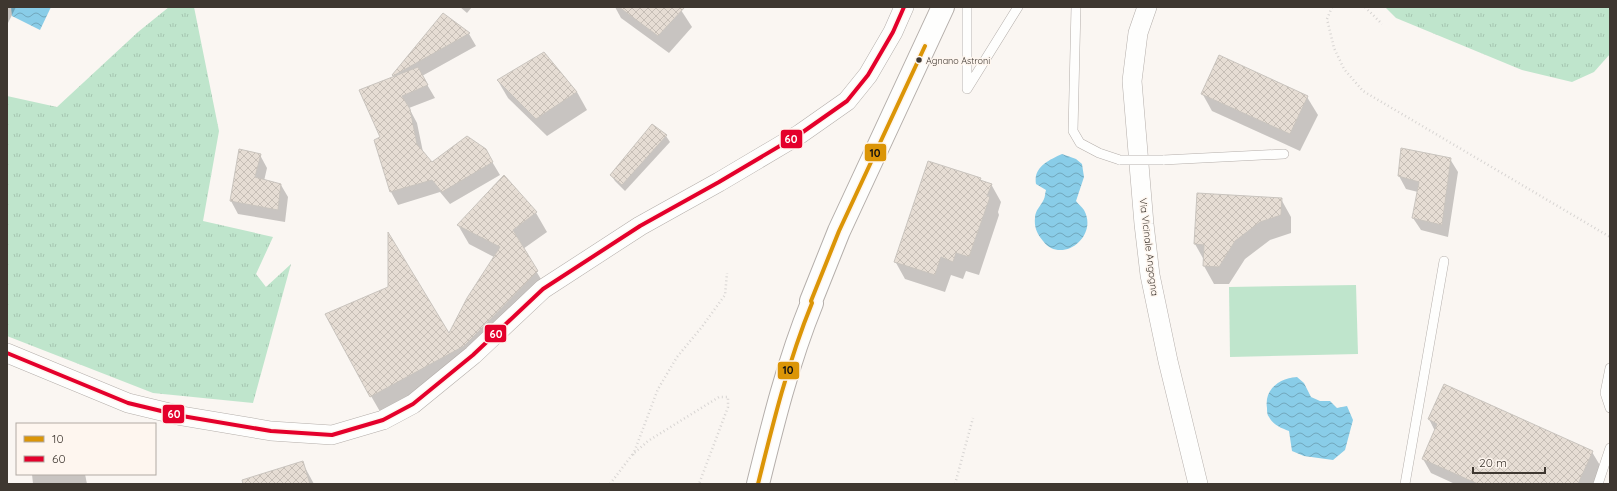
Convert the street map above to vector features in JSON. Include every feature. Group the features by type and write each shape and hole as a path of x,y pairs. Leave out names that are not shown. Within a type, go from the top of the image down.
{"street":[{"path":"7,353 128,403 182,416 271,430 332,435 383,420 413,404 473,355 543,289 640,226 800,134 847,101 868,74 893,32 904,7"},
{"path":"758,484 785,379 799,336 812,303 811,301 839,232 943,7"},
{"name":"Via Vicinale Angogna","path":"1147,7 1138,33 1132,81 1144,224 1150,275 1168,361 1198,484"}],"lane":[{"path":"967,7 967,89 1018,7"},
{"path":"1076,7 1073,131 1080,143 1099,153 1120,160 1163,160 1284,154"},
{"path":"1405,484 1444,262"},
{"path":"1610,368 1605,394 1610,408"},
{"path":"1598,484 1610,448"}],"path":[{"path":"1332,7 1327,19 1334,48 1344,69 1363,91 1610,237"},
{"path":"1365,7 1382,24"},
{"path":"632,455 658,389 677,357 701,328 725,295 727,273"},
{"path":"610,484 632,455 648,441 719,397 728,397 728,407 700,484"},
{"path":"955,484 973,418"}],"green space":[{"path":"169,7 194,7 219,131 203,221 273,237 256,274 266,287 291,264 253,403 153,393 7,336 7,96 57,107 138,32"},
{"path":"1385,7 1610,7 1610,54 1594,72 1572,82 1522,70 1396,18"},
{"path":"1356,285 1358,354 1230,357 1229,287"}],"water":[{"path":"11,7 51,7 40,30 12,16"},
{"path":"1062,154 1076,159 1082,164 1084,177 1076,201 1084,210 1087,220 1086,230 1076,245 1068,249 1059,250 1051,248 1043,241 1036,230 1035,215 1044,199 1046,190 1036,184 1036,178 1039,169 1043,165"},
{"path":"1297,377 1304,383 1311,397 1320,401 1330,401 1337,408 1347,406 1353,420 1345,450 1333,460 1304,456 1292,451 1289,431 1275,424 1268,415 1268,395 1274,386 1279,382"}],"building":[{"path":"619,7 685,7 658,36"},
{"path":"443,13 470,33 393,76 392,75"},
{"path":"544,52 577,92 536,119 497,80"},
{"path":"1219,55 1308,96 1290,134 1201,94"},
{"path":"418,67 428,85 402,96 410,109 417,144 432,162 467,136 486,149 493,162 442,192 432,180 390,192 374,140 380,137 359,90"},
{"path":"652,124 667,135 622,185 610,175"},
{"path":"1401,148 1451,158 1442,225 1412,218 1419,182 1398,176"},
{"path":"239,149 261,154 255,177 281,184 278,210 230,201"},
{"path":"928,161 981,178 980,180 992,184 987,196 990,197 969,257 956,253 953,262 941,257 935,275 894,262"},
{"path":"504,175 537,212 513,230 538,271 464,346 370,397 325,314 388,287 388,232 449,333 467,298 500,247 457,225"},
{"path":"1197,193 1282,198 1281,215 1260,222 1235,241 1219,267 1203,266 1204,245 1194,244"},
{"path":"1444,384 1593,451 1578,484 1478,484 1422,459 1437,424 1428,419"},
{"path":"303,461 310,484 243,484 242,480"}],"transit line":[{"name":"60","path":"7,353 128,403 182,416 271,431 332,435 383,420 413,404 473,355 543,289 640,226 719,182 800,134 847,101 868,75 893,32 904,7"},
{"name":"10","path":"758,484 782,393 803,325 812,303 811,301 839,231 925,46"}],"place":[{"name":"Agnano Astroni","path":"919,60"}]}
